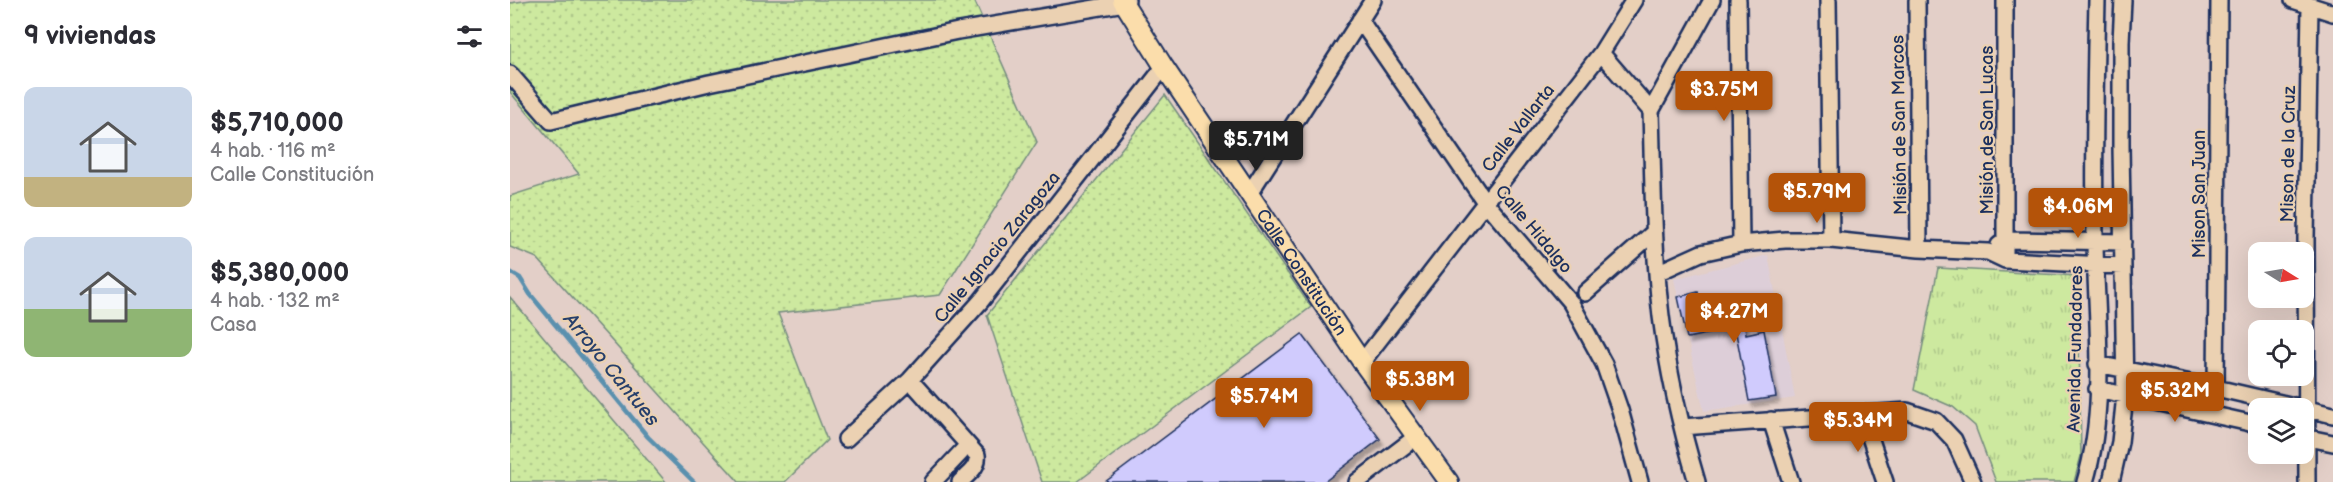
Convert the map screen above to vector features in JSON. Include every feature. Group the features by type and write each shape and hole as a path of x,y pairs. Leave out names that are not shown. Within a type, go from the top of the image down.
{"main road":[{"name":"Calle Constitución","path":"1125,1 1164,67 1362,362 1449,482"}],"street":[{"path":"1249,194 1373,0"},
{"name":"Calle Vallarta","path":"1362,362 1600,53 1634,0"},
{"path":"1697,482 1668,362 1654,232 1651,111 1712,0"},
{"path":"1738,0 1741,244"},
{"path":"1828,0 1831,240"},
{"name":"Misión de San Marcos","path":"1917,0 1919,249"},
{"name":"Misión de San Lucas","path":"2005,0 2007,240 2005,260"},
{"name":"Avenida Fundadores","path":"2085,482 2095,432 2097,389 2095,241 2097,0"},
{"path":"2111,482 2120,442 2126,369 2121,42 2123,0"},
{"name":"Mison San Juan","path":"2217,388 2220,0"},
{"path":"2293,0 2333,13"},
{"path":"510,74 551,121 709,83 936,36 1125,1"},
{"name":"Mison de la Cruz","path":"2307,398 2306,238 2310,6"},
{"name":"Calle Hidalgo","path":"1360,21 1485,202 1571,303 1604,364 1620,410 1640,482"},
{"path":"1600,53 1651,111"},
{"name":"Calle Ignacio Zaragoza","path":"846,439 910,380 981,301 1164,67"},
{"path":"1585,293 1654,232"},
{"path":"1657,273 1701,253 1741,244 1785,240 1831,240 1919,249 1988,252 2005,260 2123,266"},
{"path":"1988,252 2007,240 2123,242"},
{"path":"2097,364 2262,398"},
{"path":"910,380 977,455 978,461 960,482"},
{"path":"2097,389 2248,423"},
{"path":"2314,410 2333,415"},
{"path":"1682,427 1907,411 1936,421 1954,440 1973,482"},
{"path":"1862,413 1885,482"},
{"path":"1771,420 1791,482"},
{"path":"1357,482 1416,437"},
{"path":"2314,439 2333,443"},
{"path":"933,482 968,445"},
{"name":"Mison de la Cruz","path":"2307,464 2307,482"}],"shaded area":[{"path":"1768,255 1795,398 1704,411 1674,279"}],"green space":[{"path":"531,0 974,0 1037,142 940,295 778,313 827,440 785,482 739,482 537,258 510,247 510,196 579,174 510,92 510,3"},
{"path":"1165,95 1311,307 1077,482 1042,482 987,315"},
{"path":"1938,268 2078,276 2081,456 2074,482 1996,482 1975,426 1953,407 1914,390"},
{"path":"510,297 666,482 510,482"}],"building":[{"path":"1698,292 1703,319 1743,310 1746,334 1764,330 1776,397 1749,401 1735,328 1687,338 1678,297"},
{"path":"1302,334 1380,439 1324,482 1105,482"}],"waterway":[{"name":"Arroyo Cantues","path":"510,272 520,278 530,294 648,437 694,482"}]}
